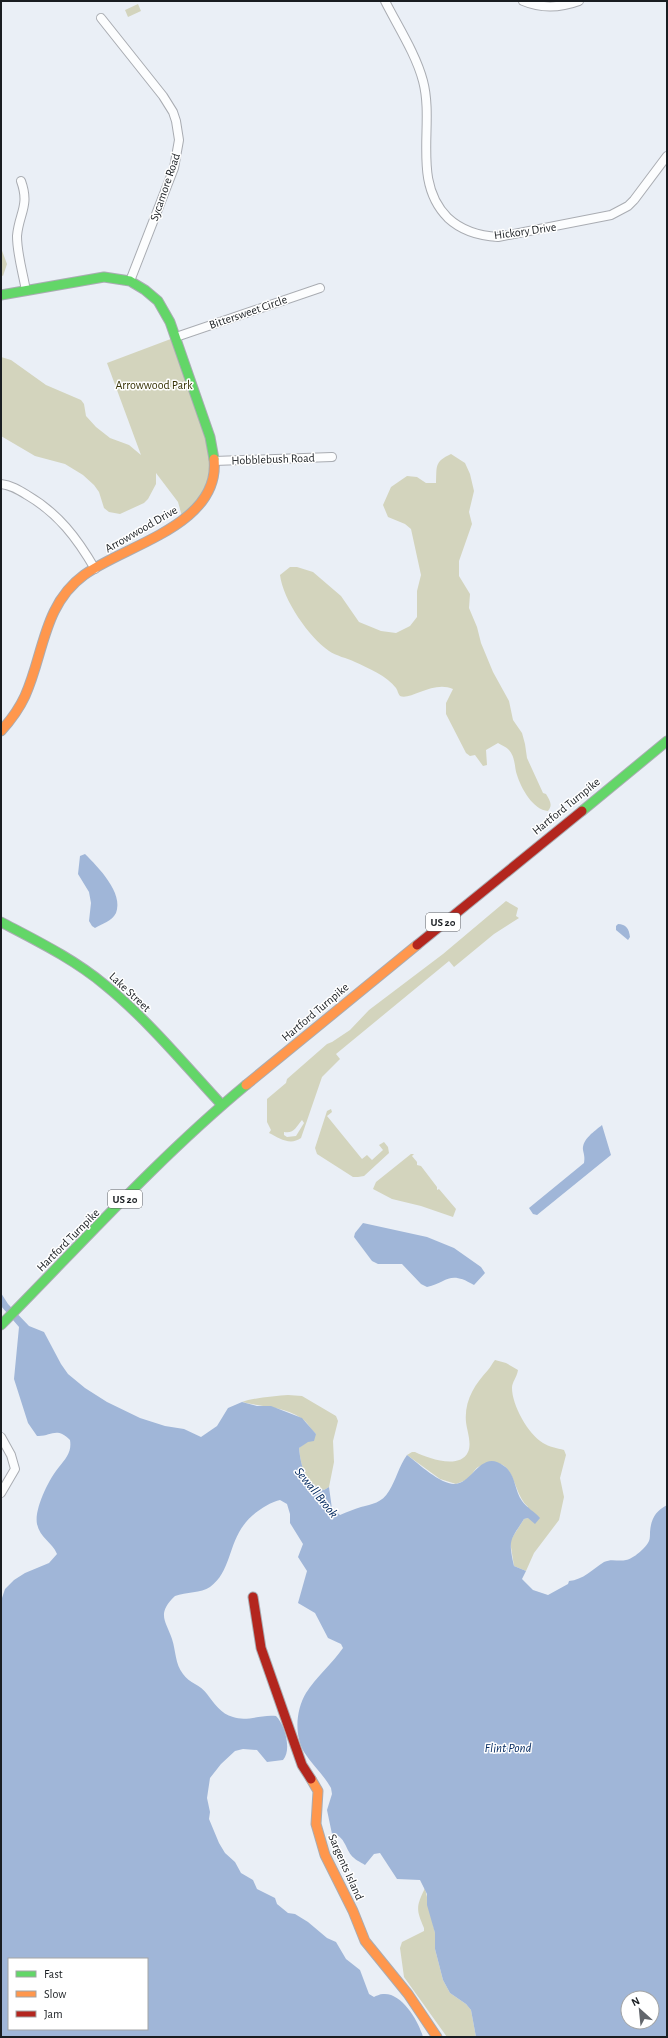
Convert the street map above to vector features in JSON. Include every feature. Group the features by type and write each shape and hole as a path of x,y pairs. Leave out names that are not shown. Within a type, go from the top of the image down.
{"street":[{"name":"Hickory Drive","path":"385,1 423,81 426,169 432,193 445,214 464,229 481,235 498,237 611,215 628,206 634,200 667,156"},
{"path":"523,1 536,5 554,7 579,1"},
{"name":"Sycamore Road","path":"101,18 168,104 176,121 179,135 179,151 174,168 130,281"},
{"path":"21,182 25,199 17,243 26,291"},
{"name":"Arrowwood Drive","path":"1,295 99,278 113,277 130,281 145,290 158,301 167,315 176,337 210,437 214,461 209,488 199,506 191,514 174,526 95,569 71,584 55,605 21,703 11,720 1,731"},
{"name":"Bittersweet Circle","path":"176,337 320,288"},
{"name":"Hobblebush Road","path":"214,461 332,457"},
{"path":"1,484 17,489 37,501 57,516 74,534 95,569"},
{"name":"Hartford Turnpike","path":"1,1325 162,1161 222,1105 398,959 667,741"},
{"name":"Lake Street","path":"1,922 67,957 106,986 137,1014 222,1105"},
{"path":"1,1438 10,1453 15,1469 1,1493"},
{"name":"Sargents Island","path":"253,1597 262,1652 282,1702 302,1765 318,1791 316,1824 325,1855 350,1905 365,1941 408,1994 437,2037"}],"green space":[{"path":"138,4 141,11 128,17 125,10"},
{"path":"1,248 7,264 3,276 1,275"},
{"name":"Arrowwood Park","path":"176,337 206,426 212,479 183,520 178,502 156,473 156,484 148,499 144,503 120,514 109,512 104,508 99,492 83,475 65,464 35,456 1,436 1,357 11,360 46,385 81,400 84,404 86,416 96,427 110,438 129,445 141,455 107,363"},
{"path":"451,454 465,463 470,474 474,491 469,512 472,524 459,561 459,576 470,594 469,608 477,627 481,643 493,672 509,701 513,720 522,733 527,758 543,793 546,794 550,801 551,805 548,811 537,807 528,798 521,786 511,752 507,748 498,743 486,750 487,765 483,766 475,755 470,756 466,753 446,714 446,703 453,689 438,687 410,696 400,696 396,688 382,676 360,664 332,653 321,645 298,617 282,585 280,575 290,567 297,567 313,572 341,596 359,622 381,631 396,633 410,626 417,617 417,591 421,575 411,529 405,524 388,517 383,505 391,487 407,476 417,477 426,483 436,483 439,462"},
{"path":"506,901 518,908 516,916 519,918 494,934 454,967 449,961 336,1054 340,1059 322,1077 301,1138 289,1141 269,1133 271,1130 267,1122 267,1099 286,1083 287,1079 327,1044 350,1030 369,1010 443,954","holes":["302,1120 304,1123 296,1136 287,1137 284,1135 284,1132 293,1131"]},
{"path":"331,1109 332,1112 327,1116 362,1159 367,1155 372,1160 383,1150 379,1145 384,1142 388,1147 389,1153 364,1176 353,1177 317,1154 315,1148 327,1111"},
{"path":"411,1154 414,1154 412,1156 417,1162 417,1165 421,1166 437,1187 437,1190 439,1189 456,1209 453,1217 421,1206 392,1199 373,1189 376,1182"},
{"path":"495,1360 506,1363 518,1370 512,1386 513,1395 522,1418 532,1433 543,1443 564,1450 566,1455 560,1478 564,1497 559,1520 534,1553 526,1571 514,1566 510,1541 524,1519 528,1518 528,1507 522,1500 512,1476 507,1469 502,1465 494,1463 483,1465 476,1468 470,1477 456,1484 440,1479 407,1455 415,1452 443,1461 458,1460 464,1457 468,1452 470,1445 466,1414 471,1393"},
{"path":"288,1395 302,1396 336,1416 338,1421 333,1441 334,1462 329,1487 324,1490 308,1479 301,1462 299,1448 316,1434 305,1421 287,1411 242,1402 258,1398"},
{"path":"425,1888 435,1933 435,1949 443,1980 450,1993 466,2004 471,2010 476,2037 447,2037 404,1977 400,1948 402,1942 424,1931 418,1908"}],"water":[{"path":"85,854 103,873 116,897 117,905 114,916 107,922 95,928 89,921 91,903 89,892 78,874 80,856"},
{"path":"618,924 625,926 628,929 630,937 628,940 616,930 616,926"},
{"path":"602,1125 611,1155 537,1215 533,1214 529,1208 584,1163 583,1146 587,1139"},
{"path":"363,1223 427,1237 454,1248 481,1267 485,1273 474,1285 459,1278 449,1278 427,1287 421,1284 402,1264 378,1264 372,1261 354,1237 355,1233"},
{"name":"Flint Pond","path":"1,1293 8,1304 29,1326 44,1332 68,1374 85,1388 107,1402 140,1418 165,1426 184,1429 201,1437 217,1426 228,1408 242,1402 257,1406 271,1406 302,1418 316,1434 314,1441 308,1442 299,1448 305,1474 312,1483 318,1487 324,1490 329,1487 332,1509 340,1515 383,1498 391,1487 407,1455 442,1481 454,1484 467,1479 483,1464 489,1461 496,1462 508,1469 513,1478 519,1497 526,1506 540,1518 535,1524 528,1518 524,1519 513,1536 511,1550 514,1566 526,1571 522,1579 533,1590 548,1595 568,1584 569,1581 579,1579 604,1562 610,1560 626,1560 636,1555 649,1541 651,1527 655,1516 667,1505 667,2037 476,2037 471,2010 466,2004 450,1993 443,1980 435,1949 435,1933 427,1905 427,1894 420,1880 397,1879 380,1853 374,1854 365,1865 352,1856 342,1839 332,1834 327,1810 332,1794 331,1788 304,1752 299,1738 298,1714 306,1693 314,1681 343,1648 341,1644 328,1638 315,1613 298,1603 307,1571 298,1557 303,1544 290,1523 290,1514 287,1504 280,1500 261,1509 250,1518 236,1539 224,1570 210,1587 175,1596 169,1602 164,1613 165,1622 172,1639 178,1666 186,1677 202,1688 218,1708 229,1716 244,1719 276,1716 285,1731 287,1750 286,1756 283,1760 267,1762 257,1750 243,1749 235,1751 221,1764 210,1778 207,1798 210,1812 209,1819 219,1843 225,1853 235,1862 241,1873 253,1880 257,1889 275,1898 277,1904 288,1913 295,1914 308,1922 327,1938 336,1942 346,1959 360,1970 369,1994 374,1997 383,1994 397,1998 414,2016 423,2037 1,2037 1,1601 5,1589 14,1580 25,1573 49,1563 57,1554 41,1533 37,1524 37,1518 43,1494 55,1472 68,1455 70,1448 70,1440 61,1434 54,1433 37,1436 28,1423 14,1379 19,1327 1,1306"}],"traffic: fast":[{"path":"1,295 104,277 130,281 145,290 158,301 170,322 210,437 214,459"},
{"path":"582,811 667,741"},
{"path":"1,922 42,943 81,967 105,985 151,1028 222,1105"},
{"path":"1,1325 151,1172 213,1113 246,1085"}],"traffic: slow":[{"path":"1,731 8,723 25,696 52,615 70,587 84,575 102,564 145,543 187,517 202,501 212,482 214,459"},
{"path":"246,1085 417,945"},
{"path":"311,1779 318,1791 316,1824 325,1855 353,1911 365,1941 408,1994 437,2037"}],"traffic: jam":[{"path":"417,945 582,811"},
{"path":"253,1597 261,1648 302,1765 311,1779"}],"water label":[{"name":"Sewall Brook","path":"316,1493"}]}
